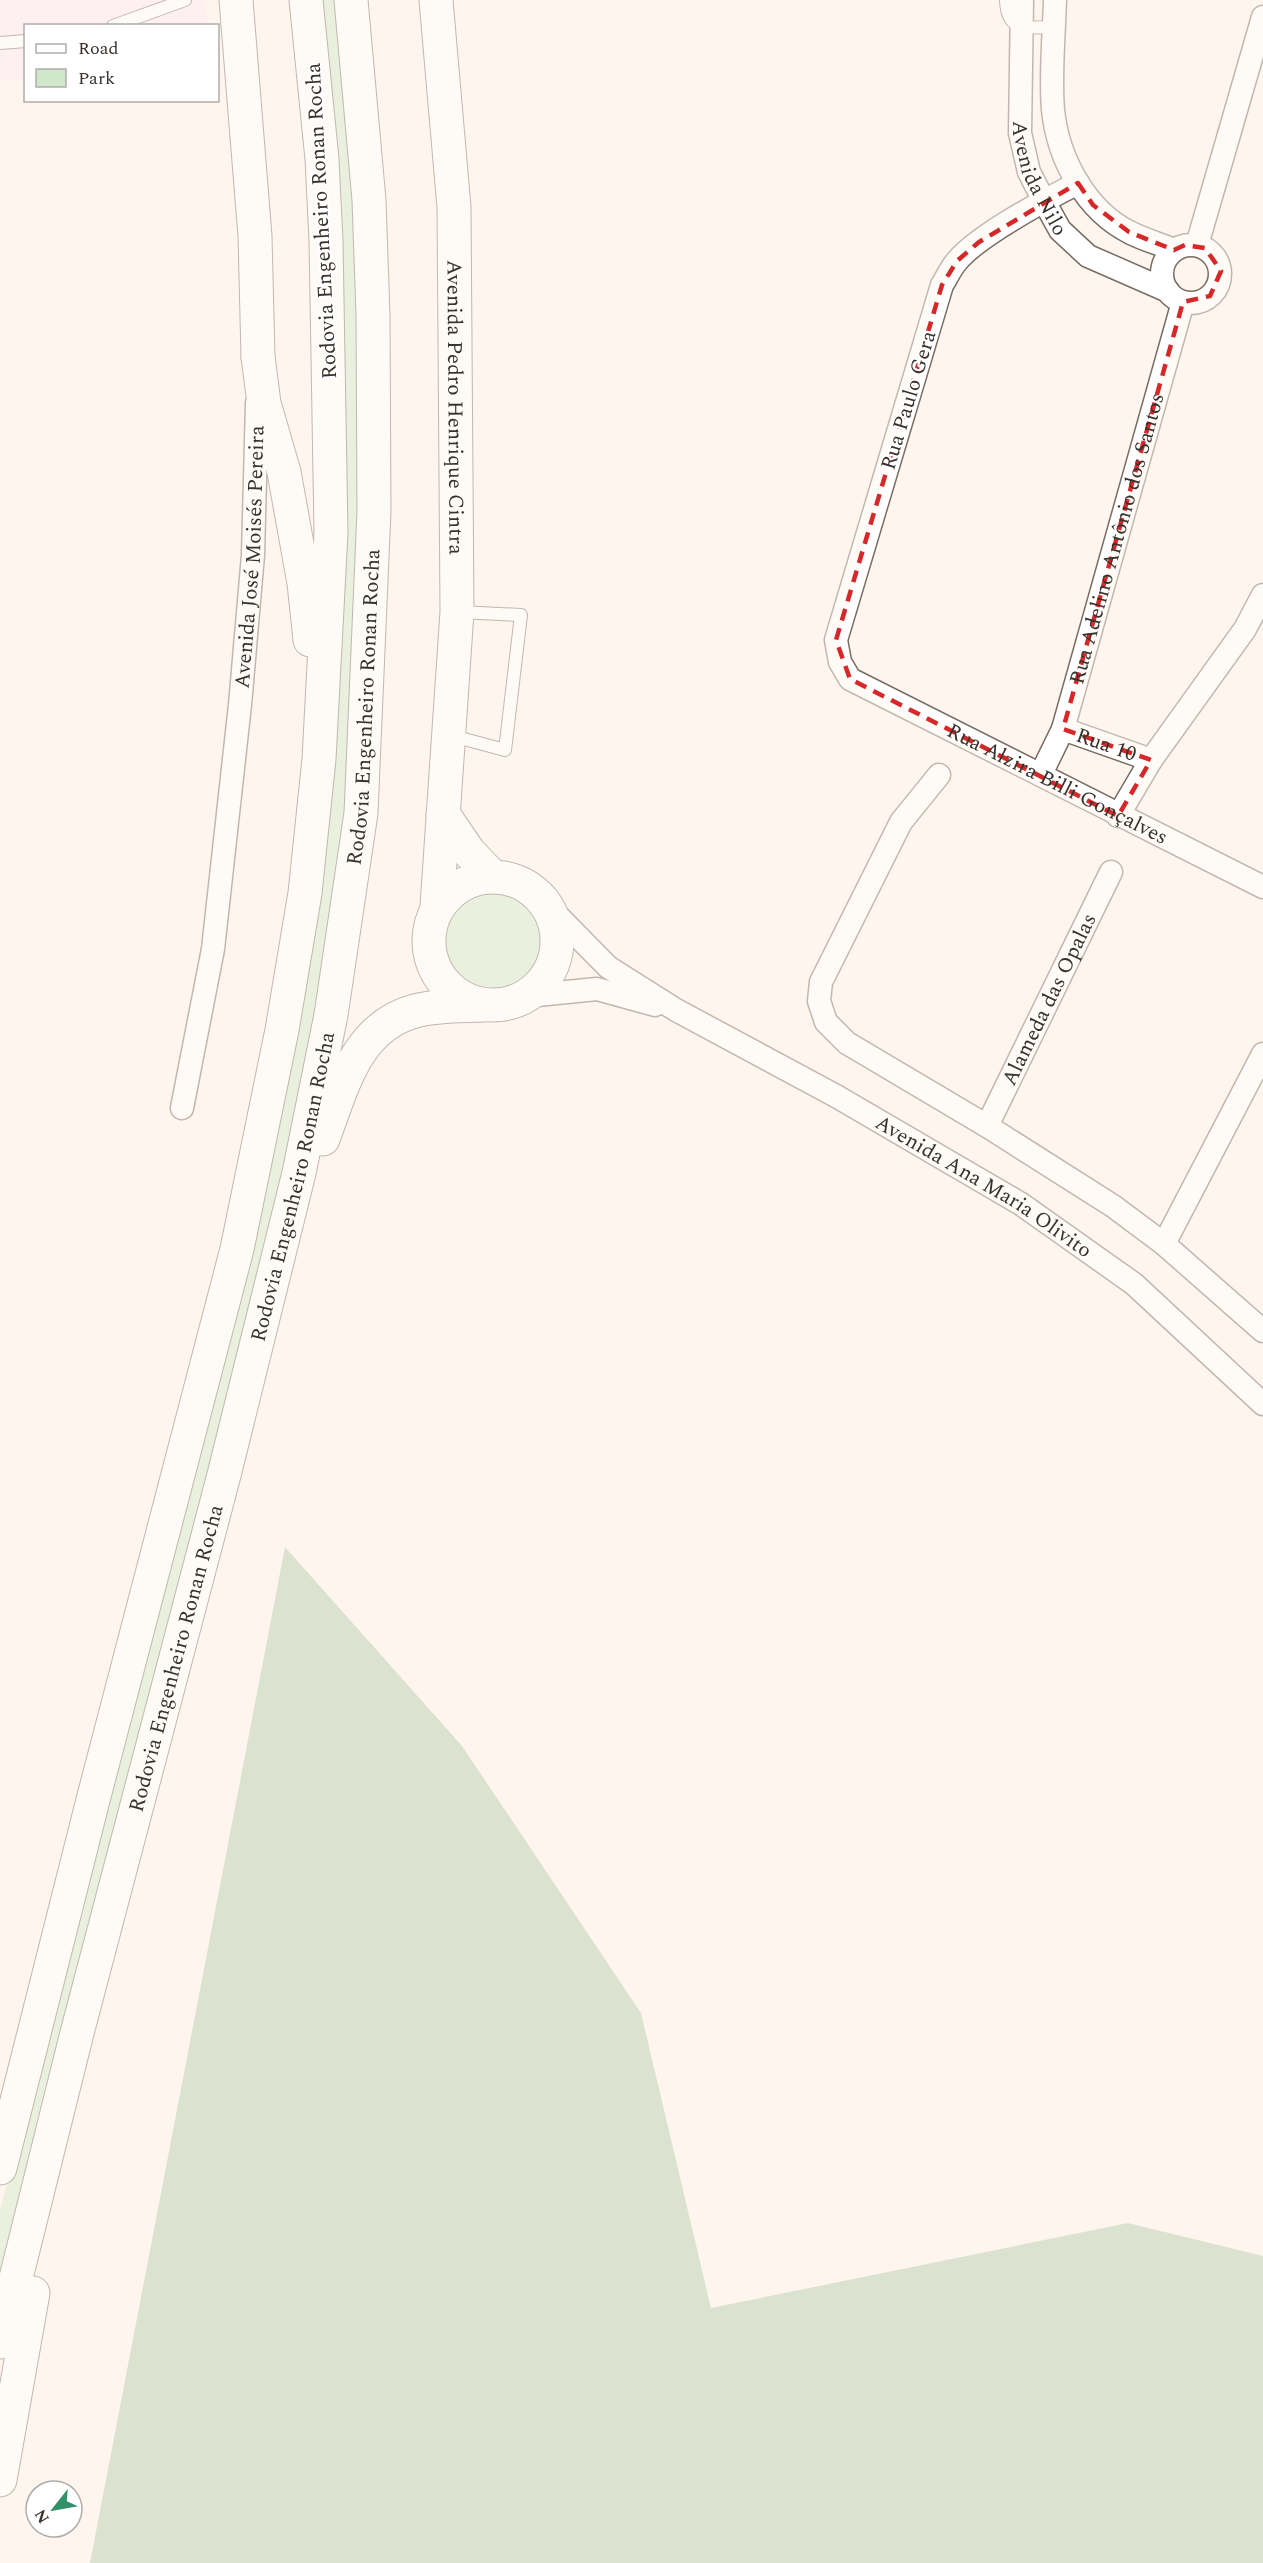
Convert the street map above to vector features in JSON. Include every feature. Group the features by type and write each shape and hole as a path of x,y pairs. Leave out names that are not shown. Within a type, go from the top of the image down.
{"main road":[{"name":"Avenida José Moisés Pereira","path":"236,0 255,236 258,357"},
{"name":"Rodovia Engenheiro Ronan Rocha","path":"0,2168 242,1226 282,1030 305,893 319,759 331,533 330,386 322,159 306,0"},
{"name":"Rodovia Engenheiro Ronan Rocha","path":"0,2342 77,2033 224,1476 278,1259 312,1112 331,1015 361,813 374,512 375,430 369,200 351,0"},
{"name":"Avenida Pedro Henrique Cintra","path":"436,0 454,207 457,612 437,906"},
{"path":"258,357 264,403 284,472 304,583 319,759"},
{"path":"443,814 469,852 492,876"},
{"path":"278,1259 351,1064 360,1050 384,1026 414,1011 506,1004 527,996 543,982 553,964 558,943 555,922 545,903 530,888 512,878 492,876 470,879 452,890 437,906 429,926 428,947 434,968 446,986 463,999 484,1005"},
{"path":"0,2086 93,1800"},
{"path":"0,2480 77,2033"}],"street":[{"name":"Avenida Nilo","path":"1022,0 1020,133 1029,172 1044,201 1060,230 1088,256 1176,297"},
{"name":"Avenida Nilo","path":"1055,0 1053,110 1059,143 1078,183 1093,205 1129,232 1174,250"},
{"path":"1197,245 1263,17"},
{"name":"Rua Paulo Gera","path":"850,679 840,662 836,640 942,285 957,261 979,242 1044,201 1078,183"},
{"path":"1185,245 1197,245 1213,254 1221,271 1220,280 1210,296 1193,303 1176,297 1163,283 1163,265 1174,250 1185,245"},
{"name":"Rua Adelino Antônio dos Santos","path":"1041,774 1062,729 1176,297"},
{"name":"Avenida José Moisés Pereira","path":"182,1108 213,949 240,705 253,555 258,357"},
{"path":"1118,816 1150,760 1245,629 1263,595"},
{"name":"Rua Alzira Billi Gonçalves","path":"850,679 1041,774 1118,816 1263,887"},
{"name":"Rua 10","path":"1062,729 1150,760"},
{"path":"939,775 902,822 821,982 819,1001 826,1022 847,1043 987,1126 1113,1206 1164,1244 1263,1331"},
{"name":"Alameda das Opalas","path":"987,1126 1111,872"},
{"name":"Avenida Ana Maria Olivito","path":"545,903 608,968 676,1010 836,1096 1022,1204 1134,1284 1263,1404"},
{"name":"Avenida Ana Maria Olivito","path":"527,996 597,989 676,1010"},
{"path":"1164,1244 1263,1054"}],"lane":[{"path":"119,24 185,0"},
{"path":"1006,0 1008,17 1011,22 1021,27 1054,27"},
{"path":"0,43 24,41"},
{"path":"448,734 505,750 521,615 457,612"}],"highlighted area":[{"path":"1078,183 1093,205 1129,232 1174,250 1185,245 1205,248 1221,271 1210,296 1183,302 1063,729 1151,760 1118,816 850,679 836,640 942,285 957,261 979,242"}],"shaded area":[{"path":"0,0 204,0 208,24 24,24 24,79 0,80"}],"green space":[{"path":"319,0 338,0 356,173 362,432 349,776 336,891 320,999 272,1231 0,2286 0,2211 46,2028 319,878"},
{"path":"495,894 515,898 531,909 542,925 546,945 542,965 531,981 515,992 495,996 475,992 459,981 448,965 444,945 448,925 459,909 475,898"},
{"path":"285,1547 462,1746 641,2013 711,2308 1128,2223 1263,2256 1263,2563 90,2563"}]}
